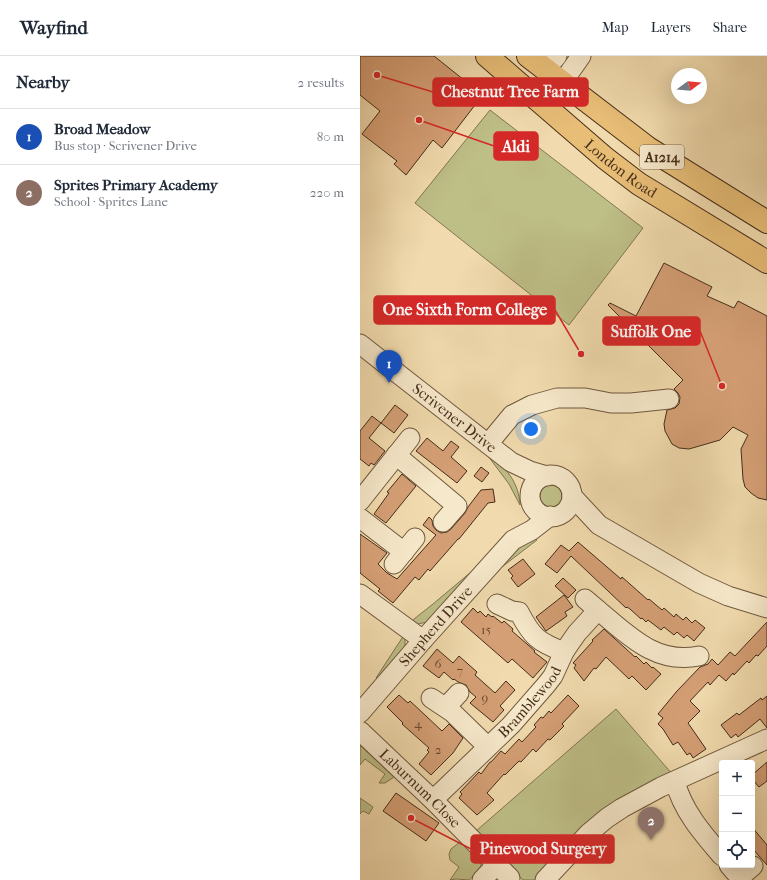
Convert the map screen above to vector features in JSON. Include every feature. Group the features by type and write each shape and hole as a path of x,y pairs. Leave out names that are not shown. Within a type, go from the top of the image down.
{"main road":[{"name":"London Road","path":"487,56 611,162 639,184 767,262"},
{"name":"A1214","path":"528,56 648,148 767,222"},
{"path":"508,73 530,84 553,74 559,103 580,124 641,171 684,212"}],"street":[{"path":"553,74 581,56"},
{"name":"Scrivener Drive","path":"360,344 511,462 530,471 547,476"},
{"path":"488,444 512,415 532,405 557,398 585,398 610,403 631,403 669,399"},
{"path":"363,490 410,438"},
{"path":"396,455 462,500 443,522"},
{"name":"Scrivener Drive","path":"511,462 514,470 531,497"},
{"path":"599,525 539,513 534,508 531,497 534,484 538,479 547,476 557,476 563,479 568,483 572,496 599,525 699,583 728,596 767,608"},
{"path":"554,516 564,512 568,508 572,496"},
{"name":"Shepherd Drive","path":"360,713 513,540 526,515 531,497"},
{"name":"Shepherd Drive","path":"513,540 554,516"},
{"path":"360,518 404,551"},
{"path":"360,594 423,640"},
{"name":"Bramblewood","path":"498,604 512,611 522,607 528,629 534,636 549,646 564,652"},
{"name":"Bramblewood","path":"433,800 511,725 553,676 564,652 577,632 591,604 632,640 674,664 699,656"},
{"name":"Bramblewood","path":"459,693 439,703 488,747"},
{"name":"Laburnum Close","path":"360,730 433,800 510,878"},
{"path":"545,880 589,833 607,818 634,801 674,781 767,739"},
{"path":"674,781 697,825 719,852"},
{"path":"482,880 497,864"}],"green space":[{"path":"490,110 643,228 569,325 415,203"},
{"path":"488,456 506,470 514,482 520,505 509,484"},
{"path":"551,485 559,488 562,496 559,504 551,507 543,504 540,496 543,488"},
{"path":"533,535 537,540 494,573 523,541"},
{"path":"483,562 427,622 418,624 412,623 414,619"},
{"path":"404,635 405,647 379,680 376,678"},
{"path":"616,709 673,775 557,856 535,880 523,880 476,831"},
{"path":"360,746 394,777 385,783 379,783 385,774 365,759 360,765"},
{"path":"360,798 373,807 369,814 363,811 360,814"},
{"path":"460,842 480,860 481,866 469,880 450,880 459,867 450,860 449,854 451,849"}],"building":[{"path":"360,56 434,56 474,88 466,99 475,105 442,148 433,140 406,175 394,164 397,161 362,134 380,111 360,95"},
{"path":"664,263 712,287 707,296 734,308 738,301 767,316 767,500 758,498 745,487 741,449 748,435 733,427 720,440 689,449 679,448 672,444 665,431 664,424 667,410 675,408 679,404 680,397 674,389 683,380 608,305 610,303 636,316"},
{"path":"395,405 408,415 394,433 381,423"},
{"path":"372,416 381,423 369,438 385,451 374,465 371,463 369,466 360,459 360,431"},
{"path":"427,438 443,451 451,441 459,447 451,457 467,471 457,483 416,451"},
{"path":"481,467 489,473 482,482 474,476"},
{"path":"402,474 416,486 386,523 374,514 389,493 387,492"},
{"path":"493,489 495,502 488,503 459,539 430,571 428,569 419,580 415,577 393,603 378,591 380,589 360,573 360,534 387,553 378,564 387,573 397,579 436,535 423,525 429,517 432,520 433,526 436,530 441,533 447,532 465,513 481,490"},
{"path":"578,542 621,579 622,577 662,610 664,608 674,617 676,614 683,620 686,617 692,623 695,620 705,628 694,641 687,635 684,638 677,632 674,635 664,627 661,630 648,620 646,622 630,609 627,607 626,608 571,556 557,573 545,564 561,545 569,551"},
{"path":"523,559 535,574 518,587 511,578 513,576 508,570"},
{"path":"563,578 576,590 568,598 555,586"},
{"path":"564,595 573,607 565,612 567,616 546,631 536,617"},
{"path":"473,608 478,613 480,611 486,617 488,614 502,623 504,621 513,629 512,631 535,651 534,652 547,662 533,678 512,659 508,663 461,622"},
{"path":"767,622 767,646 758,656 756,655 749,663 747,661 726,681 719,675 710,685 708,682 690,701 700,711 688,723 706,749 693,758 690,753 687,755 678,742 673,745 658,724 663,718 658,714 700,667 708,664 712,659 718,665 730,652 735,656"},
{"path":"604,629 635,657 636,656 644,664 646,662 661,674 646,690 632,676 629,679 606,657 596,669 594,668 584,681 574,668 576,665 573,663 593,641 592,640"},
{"path":"437,649 453,663 459,656 477,672 475,675 495,693 506,681 515,690 500,706 504,710 493,722 470,703 476,697 470,692 466,685 454,679 453,680 444,672 439,678 423,666"},
{"path":"399,695 408,703 410,701 442,731 449,724 463,738 453,753 431,775 419,764 429,752 427,750 429,748 402,724 403,723 387,707"},
{"path":"568,695 579,706 562,724 564,726 550,740 548,739 536,752 533,749 521,762 519,761 505,775 504,774 487,793 494,800 477,815 459,798 462,794 460,792 479,772 481,774 501,751 505,754 519,739 522,742 536,727 534,725 541,717 543,718 549,711 551,713"},
{"path":"767,696 767,728 760,719 738,737 736,734 731,738 721,725 737,713 739,715 761,698 762,700"},
{"path":"767,762 767,781 759,787 755,782 755,772"},
{"path":"396,793 439,823 426,841 383,811"},
{"path":"755,831 767,845 767,865 755,851"}],"place":[{"name":"Chestnut Tree Farm","path":"377,75"},
{"name":"Aldi","path":"419,120"},
{"name":"One Sixth Form College","path":"581,354"},
{"name":"Broad Meadow","path":"389,383"},
{"name":"Suffolk One","path":"722,386"},
{"name":"Pinewood Surgery","path":"411,818"},
{"name":"Sprites Primary Academy","path":"651,840"}]}
